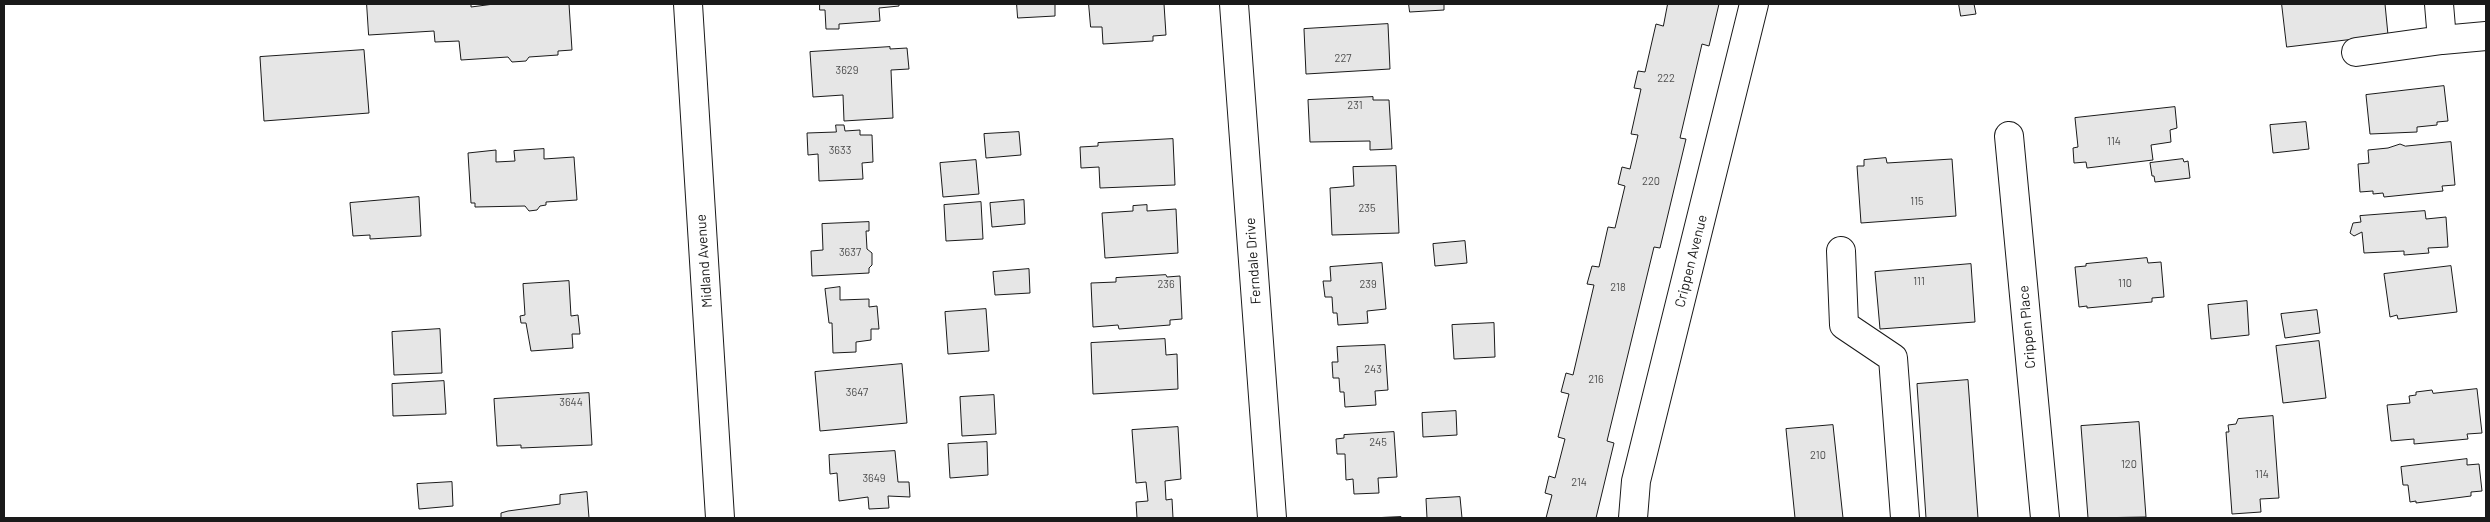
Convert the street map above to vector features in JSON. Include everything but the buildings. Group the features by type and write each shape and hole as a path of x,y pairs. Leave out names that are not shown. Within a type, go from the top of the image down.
{"street":[{"name":"Midland Avenue","path":"688,4 720,518"},
{"name":"Ferndale Drive","path":"1234,4 1272,518"},
{"name":"Crippen Avenue","path":"1633,518 1636,481 1754,4"},
{"path":"2439,4 2442,40"},
{"path":"2356,52 2486,36"},
{"name":"Crippen Place","path":"2009,136 2045,518"},
{"path":"1842,251 1844,325 1893,358 1905,518"}]}
